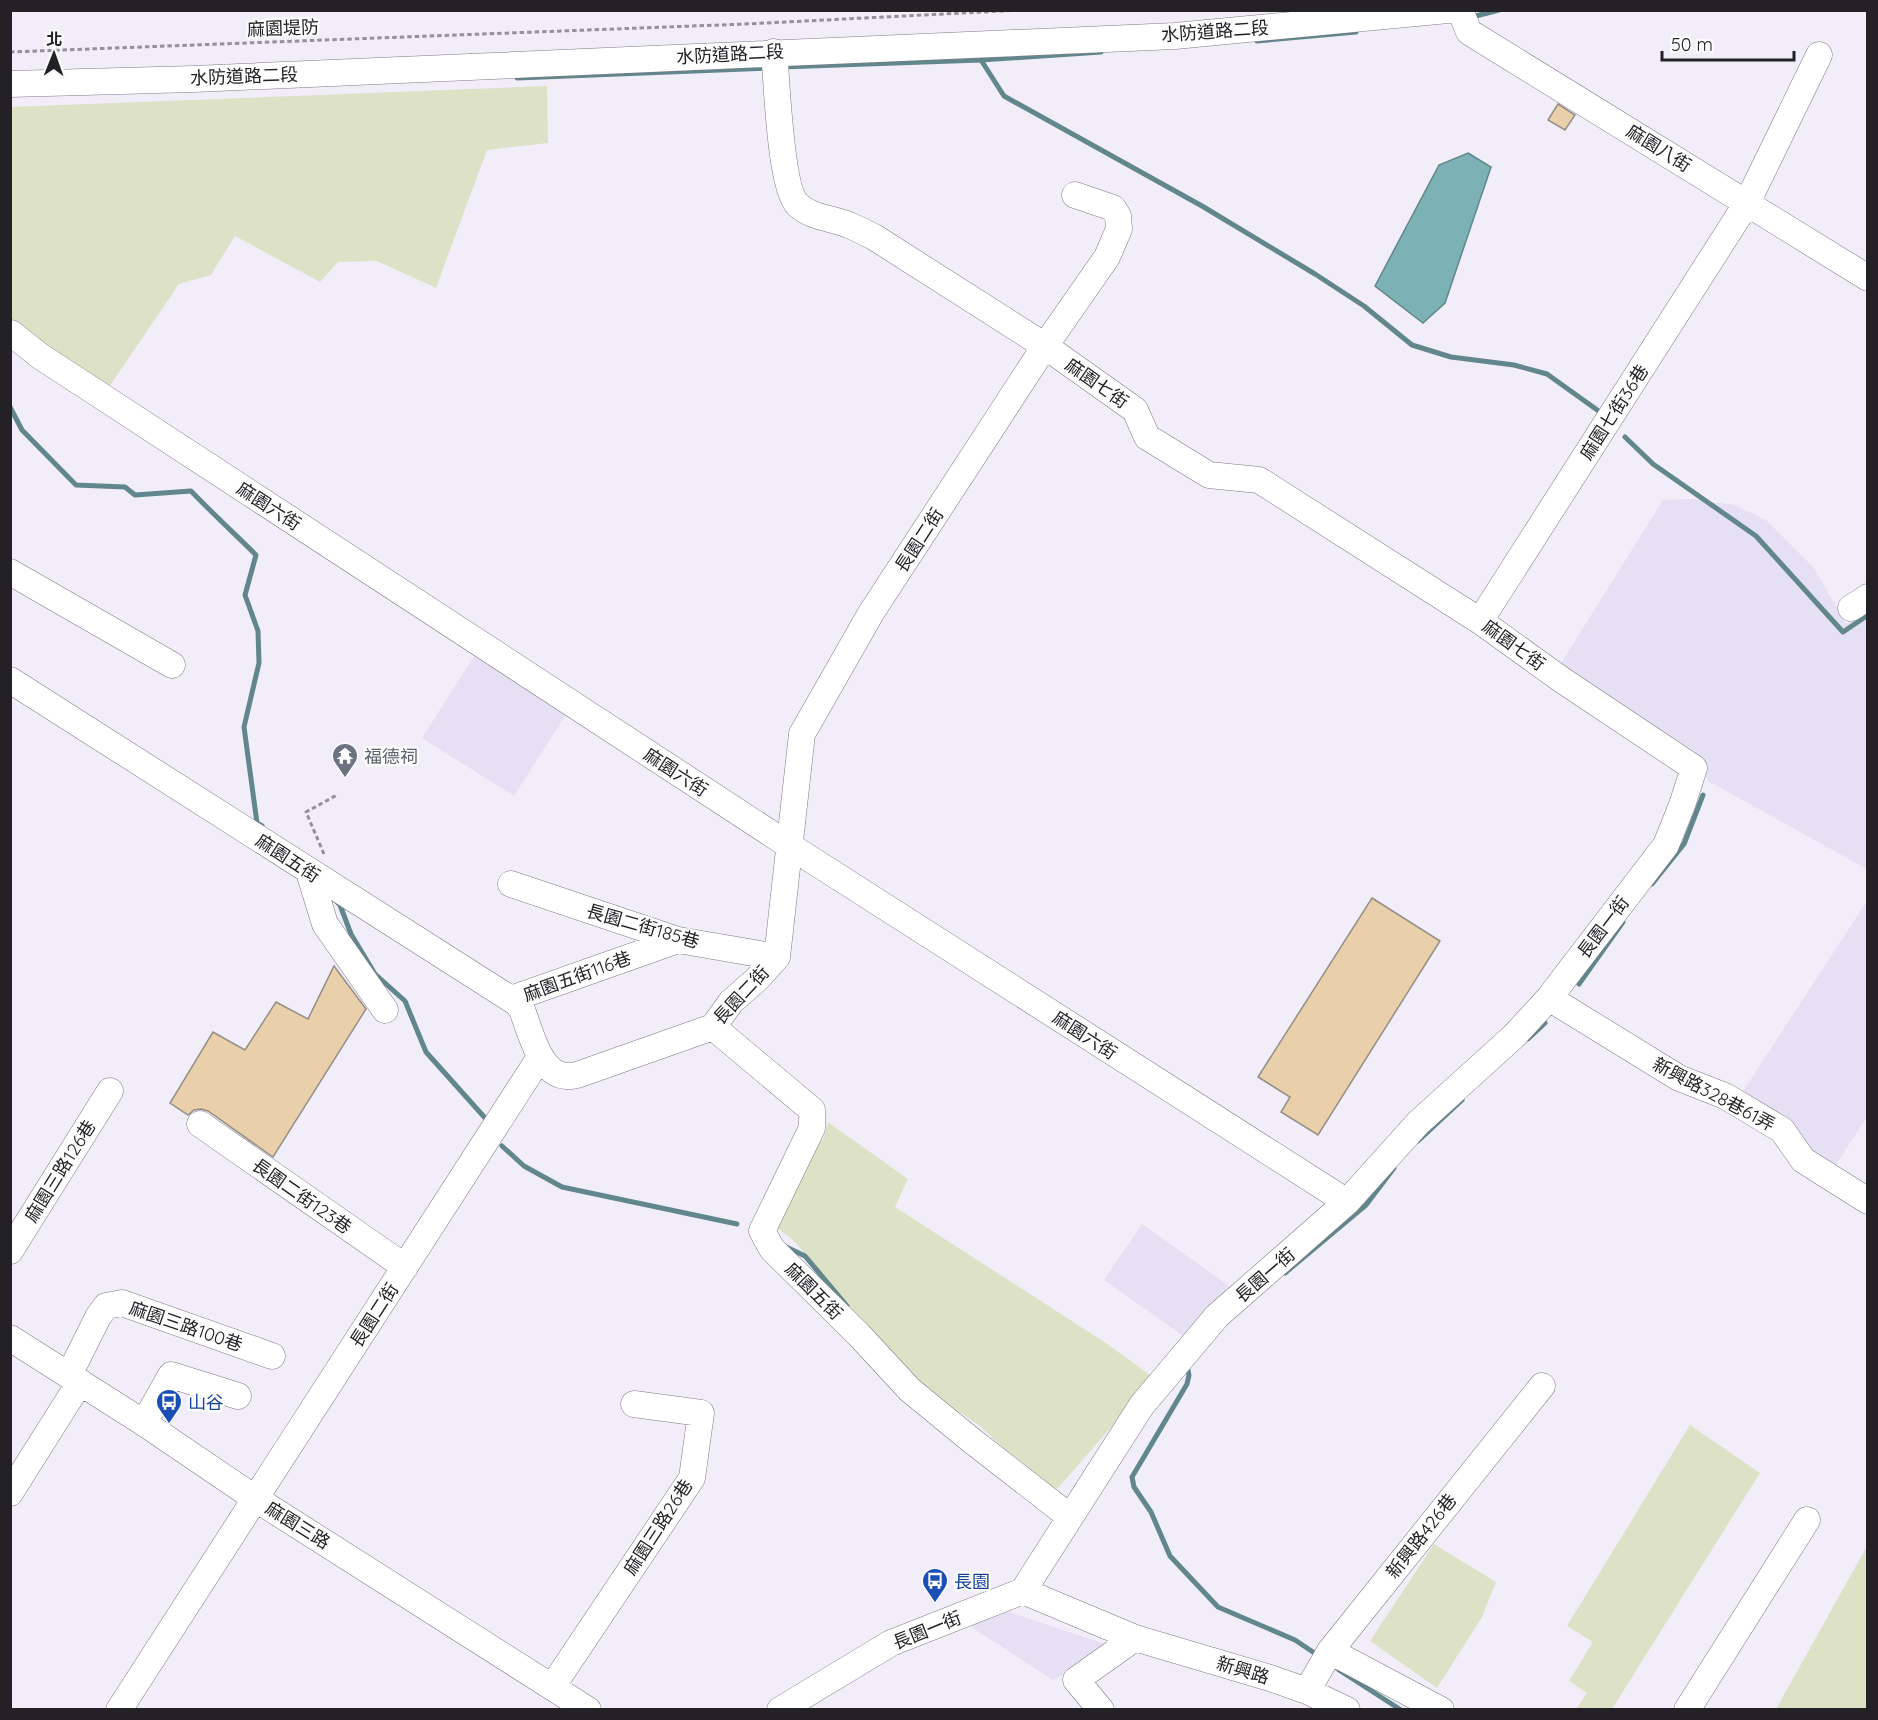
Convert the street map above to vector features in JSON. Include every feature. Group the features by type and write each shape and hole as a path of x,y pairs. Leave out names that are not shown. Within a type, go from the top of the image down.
{"street":[{"name":"水防道路二段","path":"10,84 489,66 775,64 1175,36 1448,10"},
{"name":"麻園八街","path":"1465,21 1868,278"},
{"name":"麻園七街36巷","path":"1480,621 1747,202 1819,55"},
{"name":"麻園七街","path":"775,64 783,156 787,179 796,204 808,213 849,225 874,237 1045,346 1134,410 1147,437 1209,476 1259,480 1480,621 1562,680 1694,768"},
{"name":"長園二街","path":"119,1710 540,1057 558,1076 567,1078 713,1027 731,1002 758,979 777,957 802,734 871,613 1045,346 1107,256 1119,230 1118,216 1113,208 1075,195"},
{"name":"麻園六街","path":"11,333 40,356 790,846 1347,1202"},
{"path":"10,572 172,665"},
{"name":"麻園五街","path":"10,680 318,867 511,999 522,1010 540,1057"},
{"name":"長園一街","path":"780,1710 891,1643 1023,1591 1142,1405 1217,1316 1347,1202 1419,1123 1514,1036 1549,998 1666,845 1694,768"},
{"path":"318,867 325,924 385,1010"},
{"name":"長園二街185巷","path":"511,884 678,940 777,957"},
{"name":"麻園五街116巷","path":"511,999 678,940"},
{"name":"新興路328巷61弄","path":"1549,998 1679,1078 1725,1096 1782,1130 1803,1160 1868,1201"},
{"name":"麻園五街","path":"713,1027 812,1110 812,1128 762,1231 772,1249 859,1335 910,1390 970,1440 1070,1517"},
{"name":"麻園三路126巷","path":"10,1251 110,1091"},
{"name":"長園二街123巷","path":"200,1124 405,1267"},
{"name":"麻園三路100巷","path":"75,1378 98,1317 106,1306 122,1303 272,1356"},
{"name":"麻園三路","path":"10,1338 144,1423 256,1499 588,1710"},
{"path":"144,1423 171,1375 238,1396"},
{"path":"10,1492 75,1378"},
{"name":"新興路426巷","path":"1306,1691 1330,1651 1542,1386"},
{"name":"麻園三路26巷","path":"552,1687 692,1478 701,1413 634,1404"},
{"path":"1687,1710 1807,1520"},
{"name":"新興路","path":"1023,1591 1135,1638 1270,1678 1306,1691 1347,1710"},
{"path":"1101,1710 1076,1680 1135,1638"},
{"path":"1330,1651 1441,1710"}],"path":[{"name":"麻園堤防","path":"10,52 745,24 1023,10"},
{"path":"318,867 306,812 337,795"}],"shaded area":[{"path":"1692,499 1734,505 1766,520 1814,568 1846,624 1867,611 1867,869 1708,781 1695,751 1558,668 1663,500"},
{"path":"478,650 570,708 514,796 422,738"},
{"path":"1867,901 1867,1117 1833,1169 1734,1105"},
{"path":"1142,1224 1242,1295 1189,1340 1104,1280"},
{"path":"1000,1609 1117,1648 1053,1680 968,1625"}],"green space":[{"path":"547,86 548,143 487,150 436,288 377,261 338,262 320,282 235,236 211,275 179,284 105,393 11,329 10,107"},
{"path":"828,1122 908,1179 895,1207 1106,1343 1154,1378 1059,1487 1049,1491 980,1426 911,1379 795,1242 769,1221 824,1137"},
{"path":"1690,1425 1760,1473 1612,1709 1576,1709 1587,1693 1569,1681 1593,1642 1567,1626"},
{"path":"1434,1544 1496,1582 1482,1617 1437,1688 1370,1641"},
{"path":"1867,1546 1867,1709 1776,1709"}],"water":[{"path":"1468,153 1491,167 1445,303 1423,323 1375,286 1439,165"}],"building":[{"path":"1558,104 1575,115 1565,130 1548,120"},
{"path":"1372,898 1440,941 1318,1135 1281,1112 1290,1097 1258,1077"},
{"path":"334,966 366,1009 273,1157 208,1111 194,1110 188,1115 170,1103 213,1032 245,1050 276,1002 308,1019"}],"waterway":[{"path":"1472,17 1499,10"},
{"path":"1257,41 1356,32"},
{"path":"781,67 981,60 1101,52"},
{"path":"981,60 1004,96 1202,206 1315,274 1364,306 1412,345 1451,357 1514,365 1547,374 1600,412"},
{"path":"517,78 769,68"},
{"path":"10,407 22,430 76,485 125,487 135,495 191,491 256,555 245,595 258,631 259,663 244,727 257,823 262,826"},
{"path":"1625,437 1653,464 1756,536 1843,632 1868,615"},
{"path":"1652,884 1684,844 1703,795"},
{"path":"336,901 340,905 351,934 375,974 405,1001 426,1052 486,1119"},
{"path":"1579,984 1623,922"},
{"path":"1528,1039 1545,1023"},
{"path":"1418,1141 1462,1100"},
{"path":"502,1146 524,1166 562,1187 737,1224"},
{"path":"1285,1273 1366,1205 1394,1168"},
{"path":"784,1246 805,1256 847,1306"},
{"path":"1187,1366 1189,1375 1187,1384 1132,1477 1134,1487 1151,1512 1170,1556 1218,1607 1295,1640 1313,1652"},
{"path":"1339,1670 1401,1710"}],"place":[{"name":"福德祠","path":"345,779"},
{"name":"山谷","path":"169,1425"},
{"name":"長園","path":"935,1604"}]}
